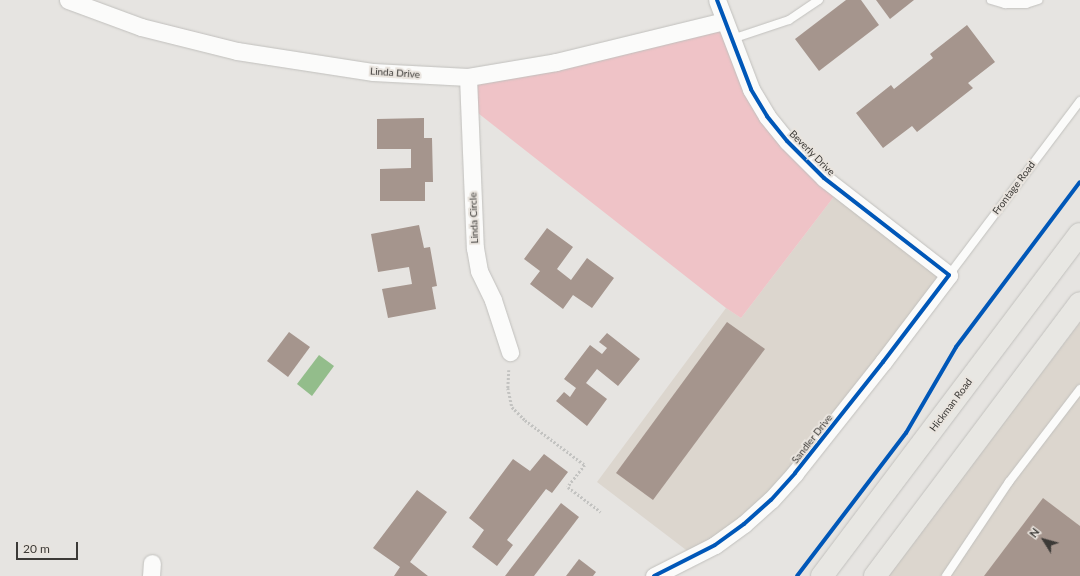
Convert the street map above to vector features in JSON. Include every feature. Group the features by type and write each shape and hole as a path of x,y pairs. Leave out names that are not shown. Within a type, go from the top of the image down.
{"main road":[{"name":"Hickman Road","path":"822,576 1080,234"},
{"path":"875,576 1080,303"}],"street":[{"name":"Linda Drive","path":"68,0 141,27 237,51 373,72 468,77 556,62 724,21"},
{"name":"Beverly Drive","path":"718,0 724,21 751,89 787,142 824,178 949,275"},
{"name":"Linda Circle","path":"468,77 475,248 479,271 493,300 510,352"},
{"name":"Sandler Drive","path":"654,576 715,545 744,524 771,500 795,473 883,362 949,275"}],"lane":[{"path":"732,40 789,20 819,0"},
{"path":"991,0 1005,4 1026,4 1038,0"},
{"name":"Frontage Road","path":"949,275 1080,101"},
{"path":"946,576 1009,482 1080,389"}],"path":[{"path":"510,352 508,388 512,407 525,420 585,465 568,487 601,512"}],"shaded area":[{"path":"724,21 751,89 839,190 741,318 726,308 469,106 468,77"},
{"path":"839,190 949,275 795,473 694,556 597,482 726,308 741,318"},
{"path":"1080,322 1080,576 888,576"},
{"path":"319,355 334,366 312,396 297,384"}],"building":[{"path":"846,0 861,0 879,25 819,71 795,39"},
{"path":"876,0 914,0 890,19"},
{"path":"967,25 995,62 968,83 973,88 917,132 912,126 883,148 856,113 891,85 894,89 933,58 930,54"},
{"path":"424,118 424,138 432,138 433,182 425,182 425,201 380,201 380,169 411,168 411,149 377,149 377,119"},
{"path":"419,225 424,248 430,247 437,286 432,287 436,309 388,318 382,289 412,284 409,267 378,272 371,234"},
{"path":"547,228 573,247 557,269 571,280 587,258 614,278 592,308 573,295 563,309 530,284 540,271 524,259"},
{"path":"727,322 765,349 653,500 616,473"},
{"path":"289,332 310,347 288,377 267,361"},
{"path":"607,333 640,359 618,386 597,369 586,383 607,399 587,426 556,401 564,392 570,397 576,388 564,379 590,345 602,354 607,348 599,342"},
{"path":"544,454 568,472 552,493 546,489 507,540 513,545 497,566 472,547 484,530 469,518 513,459 530,471"},
{"path":"417,490 447,512 410,562 428,576 394,576 400,567 373,548"},
{"path":"1043,498 1080,526 1080,576 984,576"},
{"path":"561,503 579,517 534,576 505,576"},
{"path":"579,559 596,572 593,576 566,576"}],"cycle path":[{"path":"654,576 715,545 744,524 771,500 795,473 883,362 949,275 824,178 787,141 767,116 751,89 717,0"},
{"path":"797,576 906,433 956,347 1080,182"}]}
